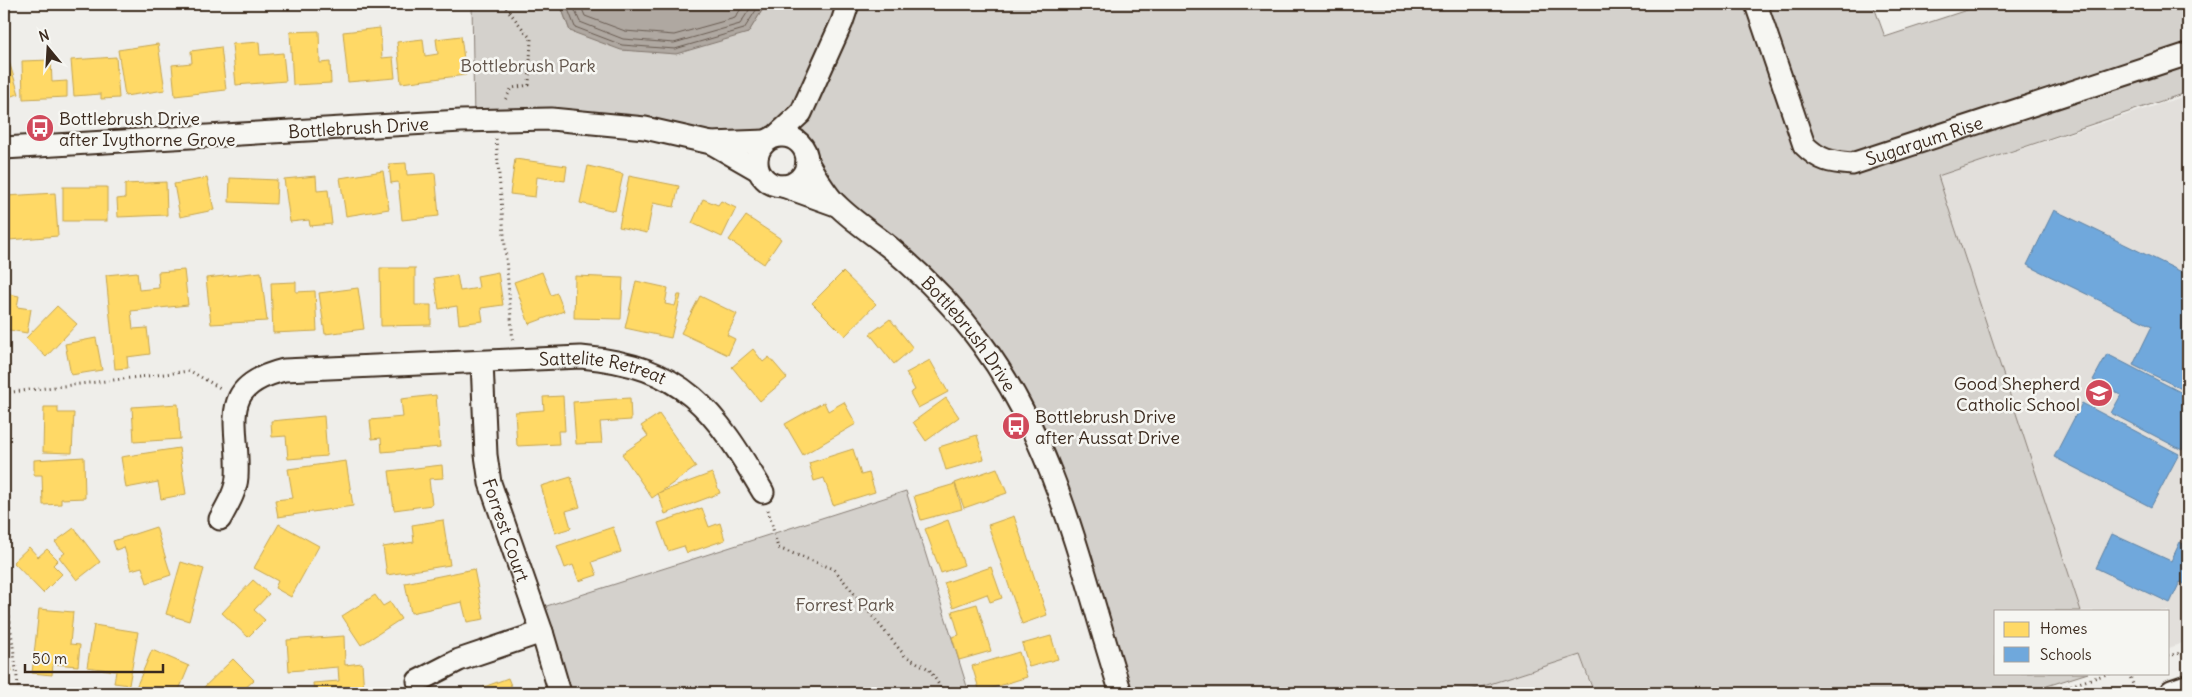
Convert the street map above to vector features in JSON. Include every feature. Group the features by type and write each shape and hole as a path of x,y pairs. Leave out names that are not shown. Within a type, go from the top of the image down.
{"main road":[{"path":"2172,693 2188,688"}],"street":[{"path":"801,114 804,154 800,178 783,186 769,182 758,170 756,164 758,151 801,114 842,22 848,4"},
{"name":"Sugargum Rise","path":"1756,4 1804,145 1815,156 1830,162 1852,164 2188,54"},
{"name":"Bottlebrush Drive","path":"4,148 495,120 551,119 645,128 711,143 771,139"},
{"path":"771,139 788,136 804,154"},
{"name":"Bottlebrush Drive","path":"711,143 758,170"},
{"name":"Bottlebrush Drive","path":"804,154 836,204 893,250 950,305 982,344 1014,395 1039,441 1062,500 1115,692"},
{"name":"Bottlebrush Drive","path":"783,186 836,204"},
{"name":"Sattelite Retreat","path":"237,398 251,383 266,375 284,370 581,357 609,360 661,376 696,399 717,420 730,437 763,492"},
{"name":"Forrest Court","path":"482,362 486,455 490,483 542,632 560,693"},
{"path":"220,519 233,494 237,478 234,416 237,398"},
{"path":"418,681 459,660 542,632"}],"path":[{"path":"503,4 531,39 529,84 512,88 495,120 515,360"},
{"path":"4,393 190,371 237,398"},
{"path":"763,492 778,548 834,569 904,656 928,669 944,693"},
{"path":"4,576 19,693"},
{"path":"2170,656 2188,651"},
{"path":"2047,693 2107,674"},
{"path":"2129,674 2136,693"}],"shaded area":[{"name":"Good Shepherd Catholic School","path":"2188,95 2188,641 2170,647 2170,610 2081,610 1938,176"},
{"path":"1580,655 1592,693 1462,693"}],"green space":[{"name":"Bottlebrush Park","path":"472,4 560,4 570,31 748,33 766,4 1873,4 1885,37 1985,4 2188,4 2188,92 1938,176 2081,610 1994,610 1994,674 2085,674 2025,693 1594,693 1580,655 1462,693 1121,693 1062,500 982,344 836,205 802,146 801,114 768,143 474,121"},
{"name":"Forrest Park","path":"906,491 969,693 560,693 534,610"}],"water":[{"path":"560,4 766,4 748,33 676,54 621,50 570,31"}],"building: Homes":[{"path":"380,28 382,58 393,57 395,78 348,82 343,32"},
{"path":"319,31 320,63 330,62 331,83 293,85 290,32"},
{"path":"461,36 466,75 401,83 397,42 423,39 425,56 438,54 436,39"},
{"path":"259,42 260,55 283,53 286,81 236,85 232,44"},
{"path":"158,44 165,90 125,96 118,50"},
{"path":"221,47 226,90 175,96 172,65 192,63 191,51"},
{"path":"4,52 6,52 19,94 4,98"},
{"path":"116,57 119,98 101,99 101,94 74,96 71,60"},
{"path":"51,60 52,82 67,81 67,97 23,99 22,61"},
{"path":"515,159 567,166 565,181 537,177 535,197 510,194"},
{"path":"406,163 407,175 435,173 439,216 402,220 398,182 391,183 389,164"},
{"path":"588,166 623,174 615,211 580,203"},
{"path":"383,171 389,209 346,216 340,178"},
{"path":"316,176 317,191 328,190 332,224 310,226 309,220 290,222 284,179"},
{"path":"629,176 679,186 674,207 653,203 647,233 619,227"},
{"path":"207,178 214,210 180,217 174,184"},
{"path":"230,178 277,180 276,204 229,202"},
{"path":"166,182 167,215 118,217 117,199 125,198 125,184"},
{"path":"63,187 107,187 107,221 63,221"},
{"path":"55,193 58,236 9,240 6,196"},
{"path":"703,199 718,205 721,201 736,208 722,237 692,223"},
{"path":"746,216 781,239 764,264 729,240"},
{"path":"380,268 415,268 415,305 431,305 431,325 381,326"},
{"path":"184,270 188,305 131,311 133,329 147,328 150,354 127,357 128,368 115,369 106,275 137,272 139,290 159,288 158,272"},
{"path":"261,272 267,321 211,324 206,278"},
{"path":"498,272 503,305 481,308 483,321 459,324 457,306 439,309 434,278 457,275 460,291 479,288 477,276"},
{"path":"542,272 551,295 557,293 564,311 529,324 514,282"},
{"path":"843,272 876,304 845,336 812,303"},
{"path":"575,276 623,278 621,319 574,318"},
{"path":"636,281 668,288 665,304 675,306 678,295 681,295 671,338 625,328"},
{"path":"296,282 296,292 315,291 317,331 273,333 271,283"},
{"path":"358,288 364,329 325,334 319,293"},
{"path":"4,293 19,296 17,307 31,309 27,333 4,329"},
{"path":"700,296 737,314 727,335 735,339 728,355 681,333"},
{"path":"57,306 77,324 46,357 26,338"},
{"path":"890,319 913,348 894,364 870,334"},
{"path":"96,338 102,370 71,375 65,344"},
{"path":"753,349 763,362 769,357 787,378 760,401 732,367"},
{"path":"930,360 948,392 918,408 910,393 915,390 906,373"},
{"path":"436,395 440,447 382,452 381,438 372,439 370,420 403,417 401,399"},
{"path":"563,396 565,431 558,431 559,444 517,446 515,412 544,410 543,397"},
{"path":"630,398 631,420 600,422 602,443 576,444 573,402"},
{"path":"946,398 959,417 926,441 913,422"},
{"path":"824,402 828,411 844,402 856,424 803,455 785,424"},
{"path":"178,404 180,439 134,442 132,407"},
{"path":"44,407 58,407 58,413 74,413 72,453 43,452"},
{"path":"659,414 696,467 652,498 622,454 648,436 641,426"},
{"path":"324,416 327,456 288,459 286,436 272,437 271,421"},
{"path":"977,435 984,459 946,470 939,447"},
{"path":"179,448 186,494 161,499 158,482 126,488 121,457"},
{"path":"853,449 861,475 869,473 875,492 833,505 824,478 814,481 809,463"},
{"path":"84,457 85,498 61,499 61,504 43,505 42,475 34,475 34,460"},
{"path":"346,461 353,506 278,517 275,500 293,498 288,469"},
{"path":"442,465 443,478 429,479 432,505 394,510 389,471"},
{"path":"997,468 1007,493 964,508 955,483"},
{"path":"712,473 720,493 665,514 658,493"},
{"path":"571,477 580,507 566,511 571,528 555,533 541,486"},
{"path":"955,484 962,509 921,520 914,496"},
{"path":"702,508 709,527 720,523 725,540 687,553 684,546 668,551 658,523"},
{"path":"1014,516 1047,615 1022,624 988,525"},
{"path":"443,520 450,565 387,575 383,547 414,542 412,525"},
{"path":"948,520 964,565 941,573 925,529"},
{"path":"279,524 319,546 291,597 275,588 278,581 254,568"},
{"path":"156,527 171,575 147,583 142,567 131,570 124,547 116,550 113,541"},
{"path":"613,527 621,552 592,562 597,575 579,581 573,565 565,568 557,546"},
{"path":"74,528 100,562 77,580 59,557 65,553 55,542"},
{"path":"29,547 38,557 47,549 58,560 53,565 62,574 43,593 13,562"},
{"path":"181,562 204,569 189,621 166,614"},
{"path":"991,567 1002,598 990,602 987,594 953,607 944,583"},
{"path":"474,569 484,619 467,622 462,602 411,613 405,583"},
{"path":"253,580 269,594 254,610 265,620 248,637 222,613"},
{"path":"375,595 383,606 390,602 401,619 361,645 342,616"},
{"path":"977,604 991,651 959,660 952,637 959,635 952,611"},
{"path":"39,609 73,612 70,644 80,645 78,666 53,664 52,675 32,673"},
{"path":"94,625 138,632 129,685 114,683 116,671 87,667"},
{"path":"344,636 345,665 362,663 364,693 314,693 313,683 339,681 338,667 289,671 287,640"},
{"path":"1051,636 1058,659 1029,667 1022,644"},
{"path":"4,646 12,671 4,673"},
{"path":"152,650 189,666 179,690 187,693 134,692"},
{"path":"1019,652 1027,677 980,692 972,666"},
{"path":"233,659 254,680 240,693 198,693"},
{"path":"508,678 514,693 486,693 484,687"}],"building: Schools":[{"path":"2054,210 2184,273 2188,265 2188,392 2133,365 2152,326 2027,265"},
{"path":"2107,354 2188,396 2188,438 2182,450 2111,413 2121,395 2093,380"},
{"path":"2082,403 2179,454 2151,507 2054,457"},
{"path":"2112,534 2171,561 2180,542 2188,547 2188,586 2180,582 2170,603 2096,568"}],"place":[{"name":"Bottlebrush Drive after Ivythorne Grove","path":"40,128"},
{"name":"Good Shepherd Catholic School","path":"2099,393"},
{"name":"Bottlebrush Drive after Aussat Drive","path":"1016,426"}]}
